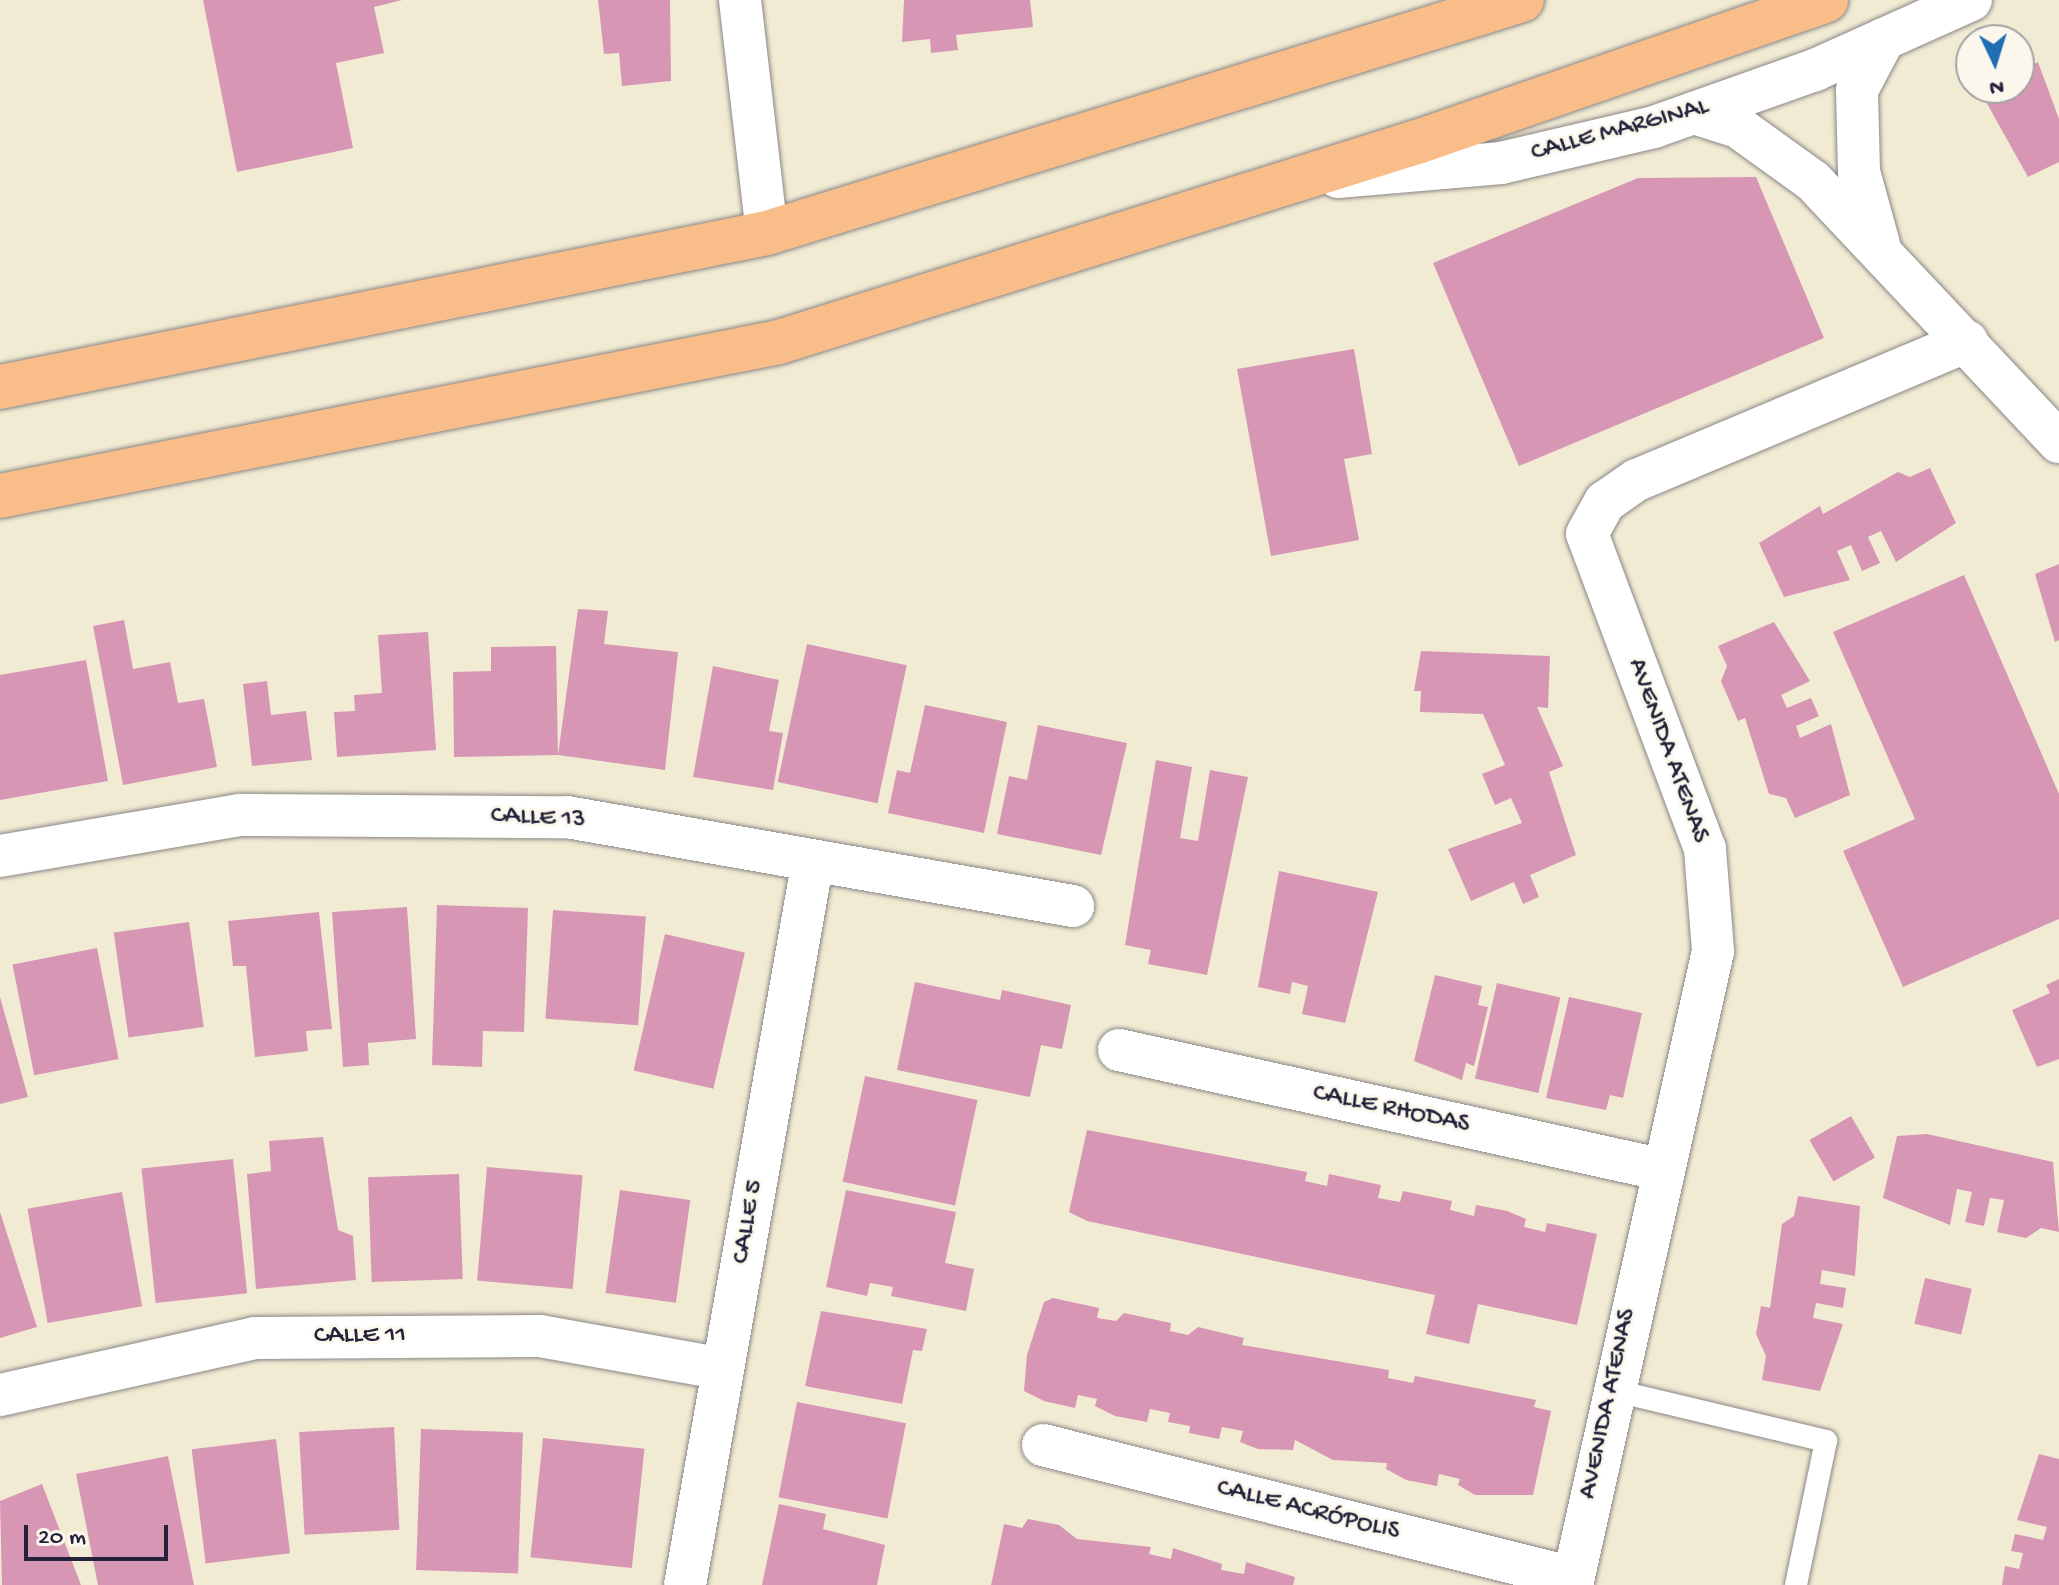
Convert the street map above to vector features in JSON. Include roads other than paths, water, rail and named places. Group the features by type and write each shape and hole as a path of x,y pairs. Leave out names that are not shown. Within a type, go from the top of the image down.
{"main road":[{"path":"0,387 767,233 1522,0"},
{"path":"0,496 779,342 1296,180 1826,0"}],"street":[{"path":"740,0 767,233"},
{"name":"CALLE MARGINAL","path":"1296,180 1501,163 1694,113 1884,39 1971,0"},
{"path":"1879,245 1859,172 1857,90 1884,39"},
{"path":"1694,113 1738,127 1813,181 1879,245 2059,442"},
{"name":"AVENIDA ATENAS","path":"1572,1581 1612,1390 1713,951 1705,849 1587,534 1605,502 1637,480 1967,341"},
{"name":"CALLE 13","path":"0,856 240,815 567,817 1073,906"},
{"name":"CALLE 5","path":"685,1585 813,860"},
{"name":"CALLE RHODAS","path":"1119,1050 1664,1170"},
{"name":"CALLE 11","path":"0,1395 254,1338 540,1336 723,1369"},
{"name":"CALLE ACRÓPOLIS","path":"1043,1445 1572,1581"}],"lane":[{"path":"1612,1390 1826,1441 1796,1585"}]}
